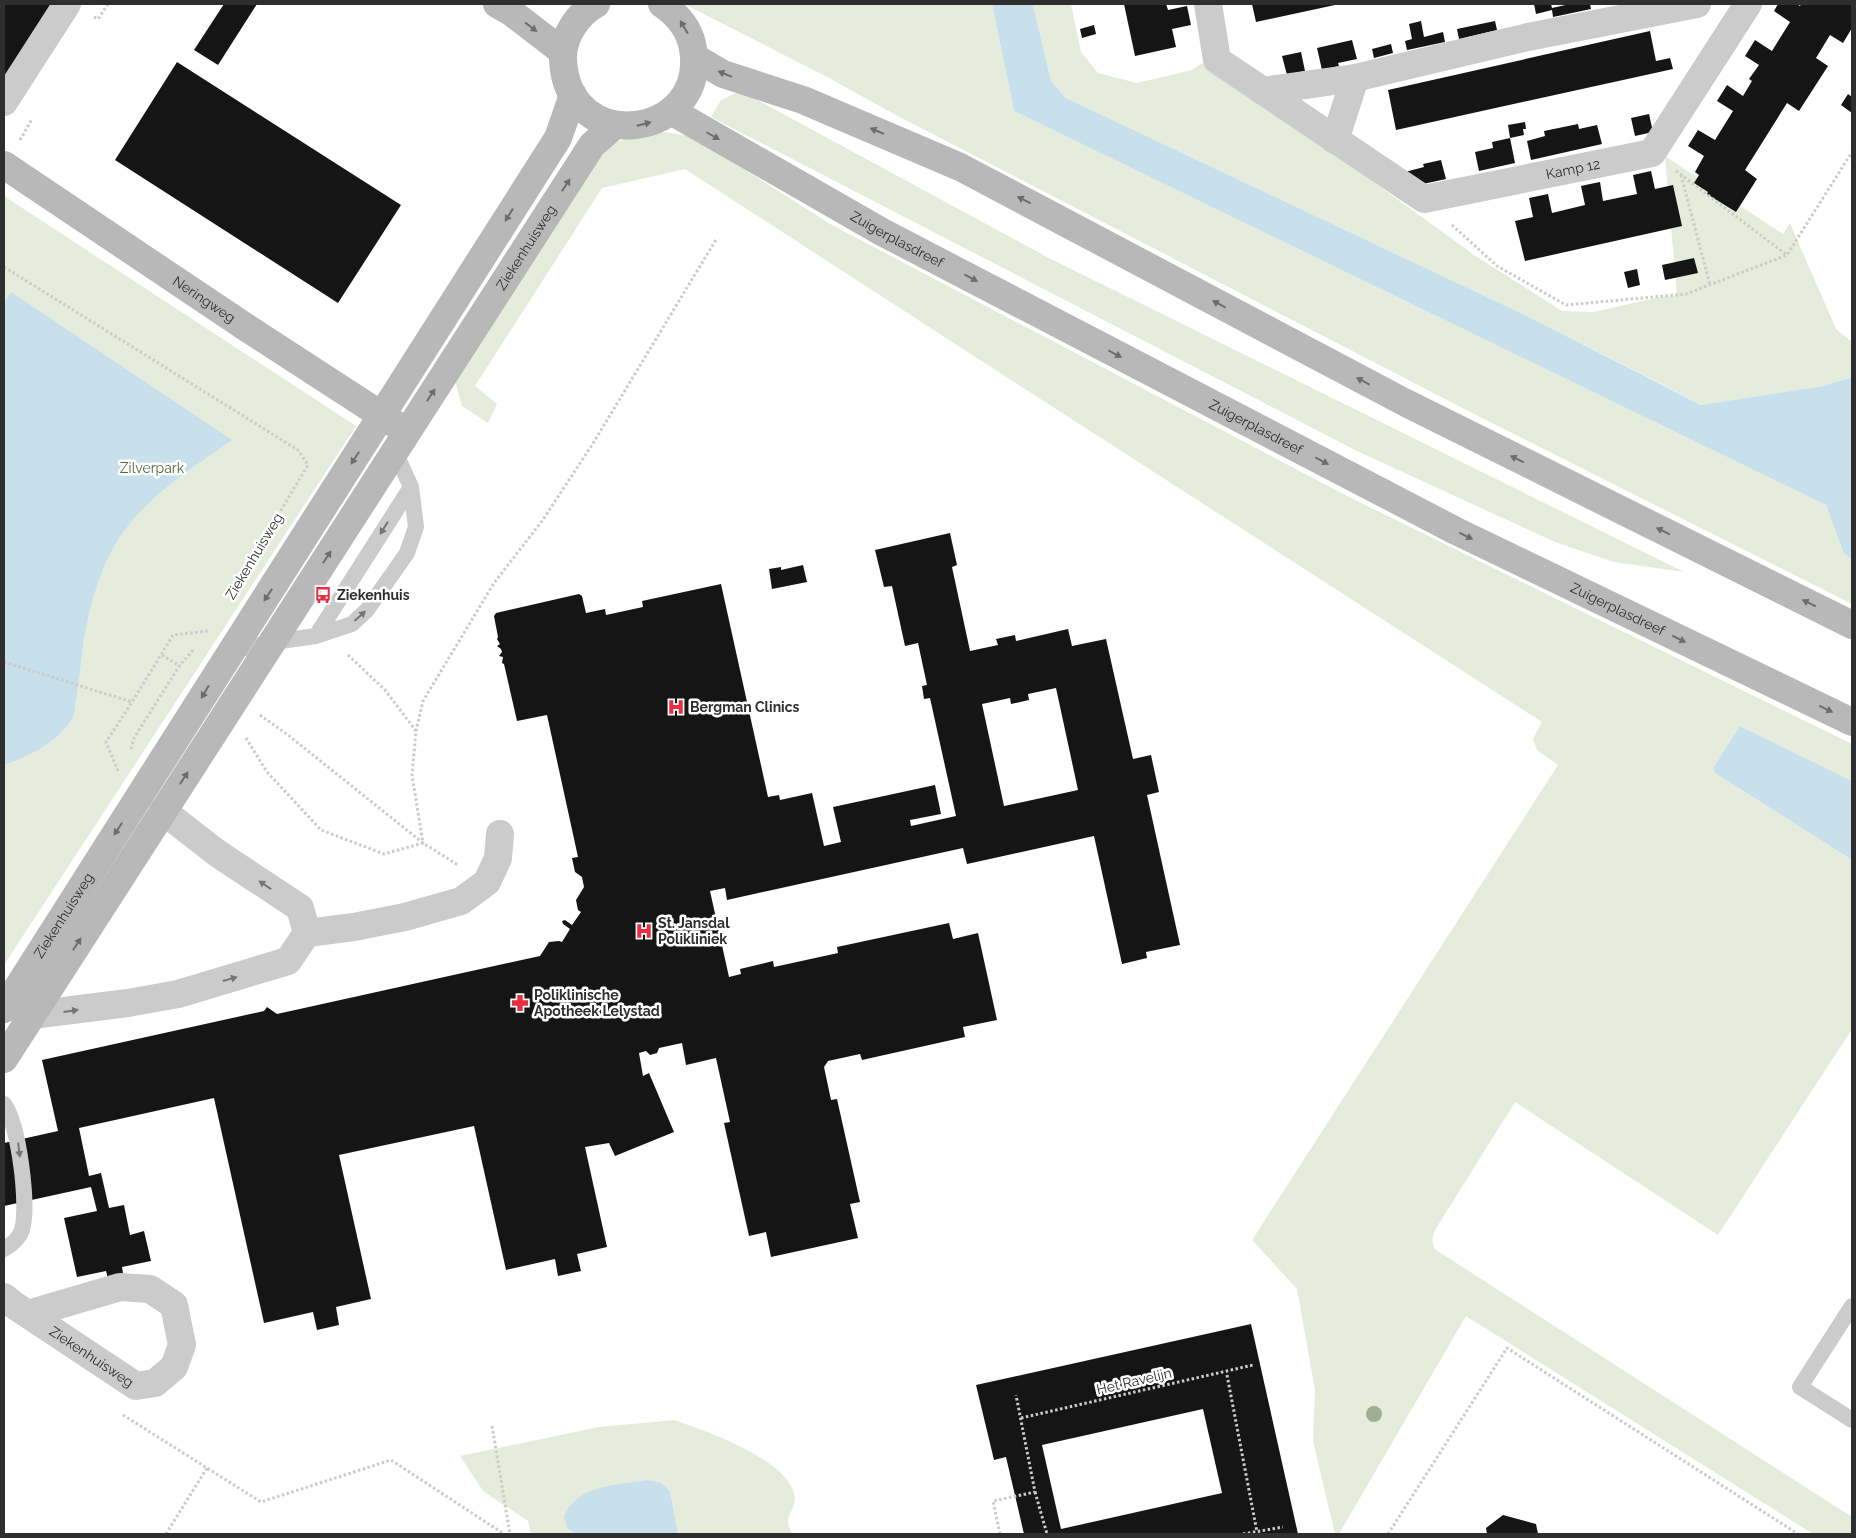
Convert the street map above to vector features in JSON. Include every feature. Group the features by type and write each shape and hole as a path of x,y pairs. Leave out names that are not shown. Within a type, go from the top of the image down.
{"main road":[{"path":"497,4 511,12 563,52"},
{"path":"590,5 572,26 563,52 564,74 572,96 584,109 598,119 615,125 635,126 654,122 670,111 684,96 692,78 694,57 691,40 684,24 672,10 662,4"},
{"path":"694,57 723,74 804,100 960,167 1406,404 1852,624"},
{"name":"Ziekenhuisweg","path":"6,1005 558,138 572,96"},
{"name":"Zuigerplasdreef","path":"670,111 882,232 1456,531 1852,722"},
{"name":"Ziekenhuisweg","path":"4,1059 592,145 615,125"},
{"name":"Neringweg","path":"4,166 381,417 401,441"}],"street":[{"path":"4,102 67,4"},
{"path":"1208,4 1217,60 1424,199"},
{"path":"1263,91 1355,78 1528,37 1698,4"},
{"path":"1652,153 1748,4"},
{"path":"1335,140 1355,78"},
{"name":"Kamp 12","path":"1424,199 1652,153"},
{"path":"163,810 218,853 300,908 307,933"},
{"path":"32,1015 128,1003 178,994 288,961 307,933 354,928 424,912 461,901 486,882 498,858 500,834"},
{"name":"Ziekenhuisweg","path":"6,1005 32,1015"},
{"name":"Ziekenhuisweg","path":"4,1297 28,1314 136,1386 155,1384 174,1367 182,1345 174,1305 150,1289 120,1287 28,1314"}],"lane":[{"path":"232,651 273,642 316,636 352,624 367,610 407,553 416,527 411,487 401,441"},
{"path":"316,636 411,487"},
{"path":"4,1104 17,1136 24,1194 22,1230 13,1244 4,1249"},
{"path":"1852,1306 1800,1387 1852,1420"}],"path":[{"path":"98,19 108,4"},
{"path":"1424,199 1497,266 1566,305 1686,294 1787,255 1852,152"},
{"path":"1652,153 1787,255"},
{"path":"1681,175 1710,285"},
{"path":"423,843 412,775 416,731 424,701 494,583 542,521 562,491 717,238"},
{"name":"Ziekenhuisweg","path":"4,268 298,450 308,466 263,540"},
{"path":"122,770 119,774 106,742 173,636 209,631 203,638"},
{"path":"128,756 134,738 180,666 197,644"},
{"path":"348,655 354,648"},
{"path":"162,654 210,684"},
{"path":"341,655 348,655 385,690 416,731"},
{"path":"4,662 132,702"},
{"path":"230,708 237,724 267,772 321,830 384,854 423,843"},
{"path":"230,708 288,735 423,843 486,882"},
{"path":"1388,1534 1507,1348 1798,1534"},
{"name":"Het Ravelijn","path":"1020,1418 1253,1365"},
{"path":"1227,1375 1257,1532"},
{"path":"1016,1395 1035,1492 1047,1534"},
{"path":"119,1412 261,1502 391,1460 504,1534"},
{"path":"492,1426 510,1534"},
{"path":"166,1534 207,1468"},
{"path":"1000,1534 992,1501 1035,1492"},
{"path":"1243,1534 1283,1527"}],"green space":[{"path":"684,4 992,4 1014,111 1826,505 1844,554 1852,559 1852,604 1480,417"},
{"path":"1033,4 1071,4 1081,52 1098,73 1137,83 1192,70 1202,63 1327,148 1474,255 1562,311 1593,312 1661,297 1677,296 1665,156 1783,234 1790,223 1836,329 1852,342 1852,377 1823,386 1702,405 1529,317 1066,98 1051,81"},
{"path":"741,91 1049,258 1684,572 1614,562 1555,542 1357,451 711,117 721,100"},
{"path":"666,132 687,136 704,144 832,225 1343,494 1852,744 1852,781 1740,726 1713,768 1715,773 1852,860 1852,1029 1718,1235 1515,1102 1435,1230 1432,1241 1436,1250 1852,1517 1852,1534 1813,1534 1466,1316 1339,1534 1335,1534 1313,1441 1315,1390 1297,1289 1252,1240 1558,765 1537,750 1533,739 1542,722 685,169 602,188 475,386 497,404 488,423 462,406 454,377 606,146 625,139"},
{"name":"Zilverpark","path":"4,196 356,426 4,965"},
{"path":"675,1420 745,1449 763,1459 778,1471 789,1483 795,1497 788,1520 792,1534 678,1534 670,1491 646,1480 602,1488 568,1529 575,1534 531,1534 528,1521 483,1491 460,1456 599,1427"}],"water":[{"path":"992,4 1033,4 1051,81 1066,98 1529,317 1701,405 1823,386 1852,377 1852,559 1844,554 1826,505 1014,111"},
{"path":"11,292 232,440 158,494 127,526 104,567 94,595 83,644 75,710 72,719 59,735 42,748 4,765 4,303"},
{"path":"1740,726 1852,781 1852,860 1715,773 1713,768"},
{"path":"646,1480 661,1483 670,1491 678,1534 575,1534 568,1529 564,1517 570,1506 578,1498 599,1488"}],"building":[{"path":"4,4 60,4 4,92"},
{"path":"224,4 257,4 218,65 194,50"},
{"path":"1124,4 1166,4 1168,10 1187,6 1191,25 1172,29 1176,47 1135,56"},
{"path":"1252,4 1335,4 1335,5 1256,22"},
{"path":"1534,4 1551,4 1552,8 1570,4 1590,4 1591,9 1553,17 1552,10 1536,14"},
{"path":"1778,4 1797,4 1800,6 1801,4 1852,4 1852,28 1843,43 1830,35 1816,58 1828,66 1799,111 1787,103 1745,170 1757,179 1736,212 1707,194 1708,192 1694,183 1699,175 1695,172 1704,156 1688,146 1698,130 1715,140 1733,111 1717,101 1727,85 1743,96 1752,81 1749,79 1759,65 1745,56 1755,40 1772,51 1790,22 1774,11"},
{"path":"1421,21 1424,37 1443,32 1445,42 1407,50 1405,41 1412,39 1409,24"},
{"path":"1495,21 1497,30 1459,39 1457,29"},
{"path":"1094,25 1096,34 1082,38 1080,29"},
{"path":"1650,31 1656,61 1670,58 1673,69 1396,130 1388,90"},
{"path":"1352,40 1357,59 1338,63 1339,66 1322,70 1317,48"},
{"path":"1391,44 1393,53 1374,58 1372,49"},
{"path":"1301,52 1305,71 1287,75 1282,56"},
{"path":"177,62 401,205 338,303 115,160"},
{"path":"1848,94 1852,97 1852,113 1841,105"},
{"path":"1649,114 1653,132 1635,136 1631,118"},
{"path":"1525,122 1526,129 1523,129 1524,135 1510,138 1508,125"},
{"path":"1578,124 1579,129 1597,125 1602,144 1531,160 1527,141 1545,136 1544,131"},
{"path":"1510,138 1515,163 1479,171 1475,152 1493,148 1492,142"},
{"path":"1441,160 1446,179 1423,184 1405,172 1424,167 1423,164"},
{"path":"1651,171 1655,189 1673,185 1682,226 1525,261 1515,221 1533,217 1529,198 1548,194 1552,213 1585,205 1581,186 1600,182 1603,201 1637,194 1633,175"},
{"path":"1694,258 1698,273 1665,280 1662,265"},
{"path":"1637,269 1640,285 1628,288 1624,272"},
{"name":"St. Jansdal Polikliniek","path":"950,533 957,565 952,567 970,651 998,645 996,639 1015,635 1016,641 1068,629 1072,646 1106,639 1133,759 1151,755 1159,792 1147,795 1180,945 1146,952 1147,958 1122,964 1094,836 967,864 963,848 727,900 725,888 710,891 729,977 741,974 740,969 773,961 774,967 838,953 837,947 949,923 953,939 978,933 997,1020 963,1027 965,1037 862,1060 860,1054 828,1061 824,1067 831,1100 837,1099 860,1202 850,1204 858,1238 771,1257 766,1232 749,1236 724,1123 730,1122 716,1058 686,1065 682,1043 659,1048 657,1053 650,1055 646,1051 639,1053 643,1076 649,1073 674,1132 615,1156 609,1143 585,1147 607,1247 577,1254 581,1271 558,1276 555,1259 506,1270 474,1126 339,1155 371,1299 336,1307 339,1325 317,1330 313,1312 264,1323 214,1098 79,1128 89,1176 101,1173 109,1208 124,1205 130,1235 144,1231 151,1261 122,1267 124,1279 109,1282 106,1271 77,1277 64,1218 97,1211 91,1187 4,1206 4,1143 58,1131 42,1060 264,1011 267,1007 277,1014 540,956 549,942 562,942 570,929 562,921 565,920 572,925 581,912 578,910 576,900 584,887 582,877 575,872 572,858 578,857 547,715 517,721 504,664 502,663 503,657 499,656 502,652 497,646 500,644 497,639 494,616 496,613 579,594 582,596 586,613 605,609 606,615 643,607 642,601 721,584 768,797 779,795 780,800 812,793 824,846 841,842 833,807 935,785 941,814 910,820 911,826 956,816 930,698 924,699 922,686 927,685 918,643 905,646 892,586 884,587 875,550","holes":["1056,688 1078,790 1004,806 982,704 1010,698 1011,704 1029,700 1028,694"]},
{"path":"803,565 807,582 772,589 769,569 781,567 781,570"},
{"path":"1251,1324 1298,1534 1024,1534 1006,1457 994,1460 976,1385","holes":["1203,1409 1222,1493 1061,1529 1042,1445"]},
{"path":"1503,1515 1536,1524 1538,1534 1487,1534 1486,1528"}],"place":[{"name":"Ziekenhuis","path":"323,595"},
{"name":"Bergman Clinics","path":"676,707"},
{"name":"St. Jansdal Polikliniek","path":"644,931"},
{"name":"Poliklinische Apotheek Lelystad","path":"520,1003"}]}
